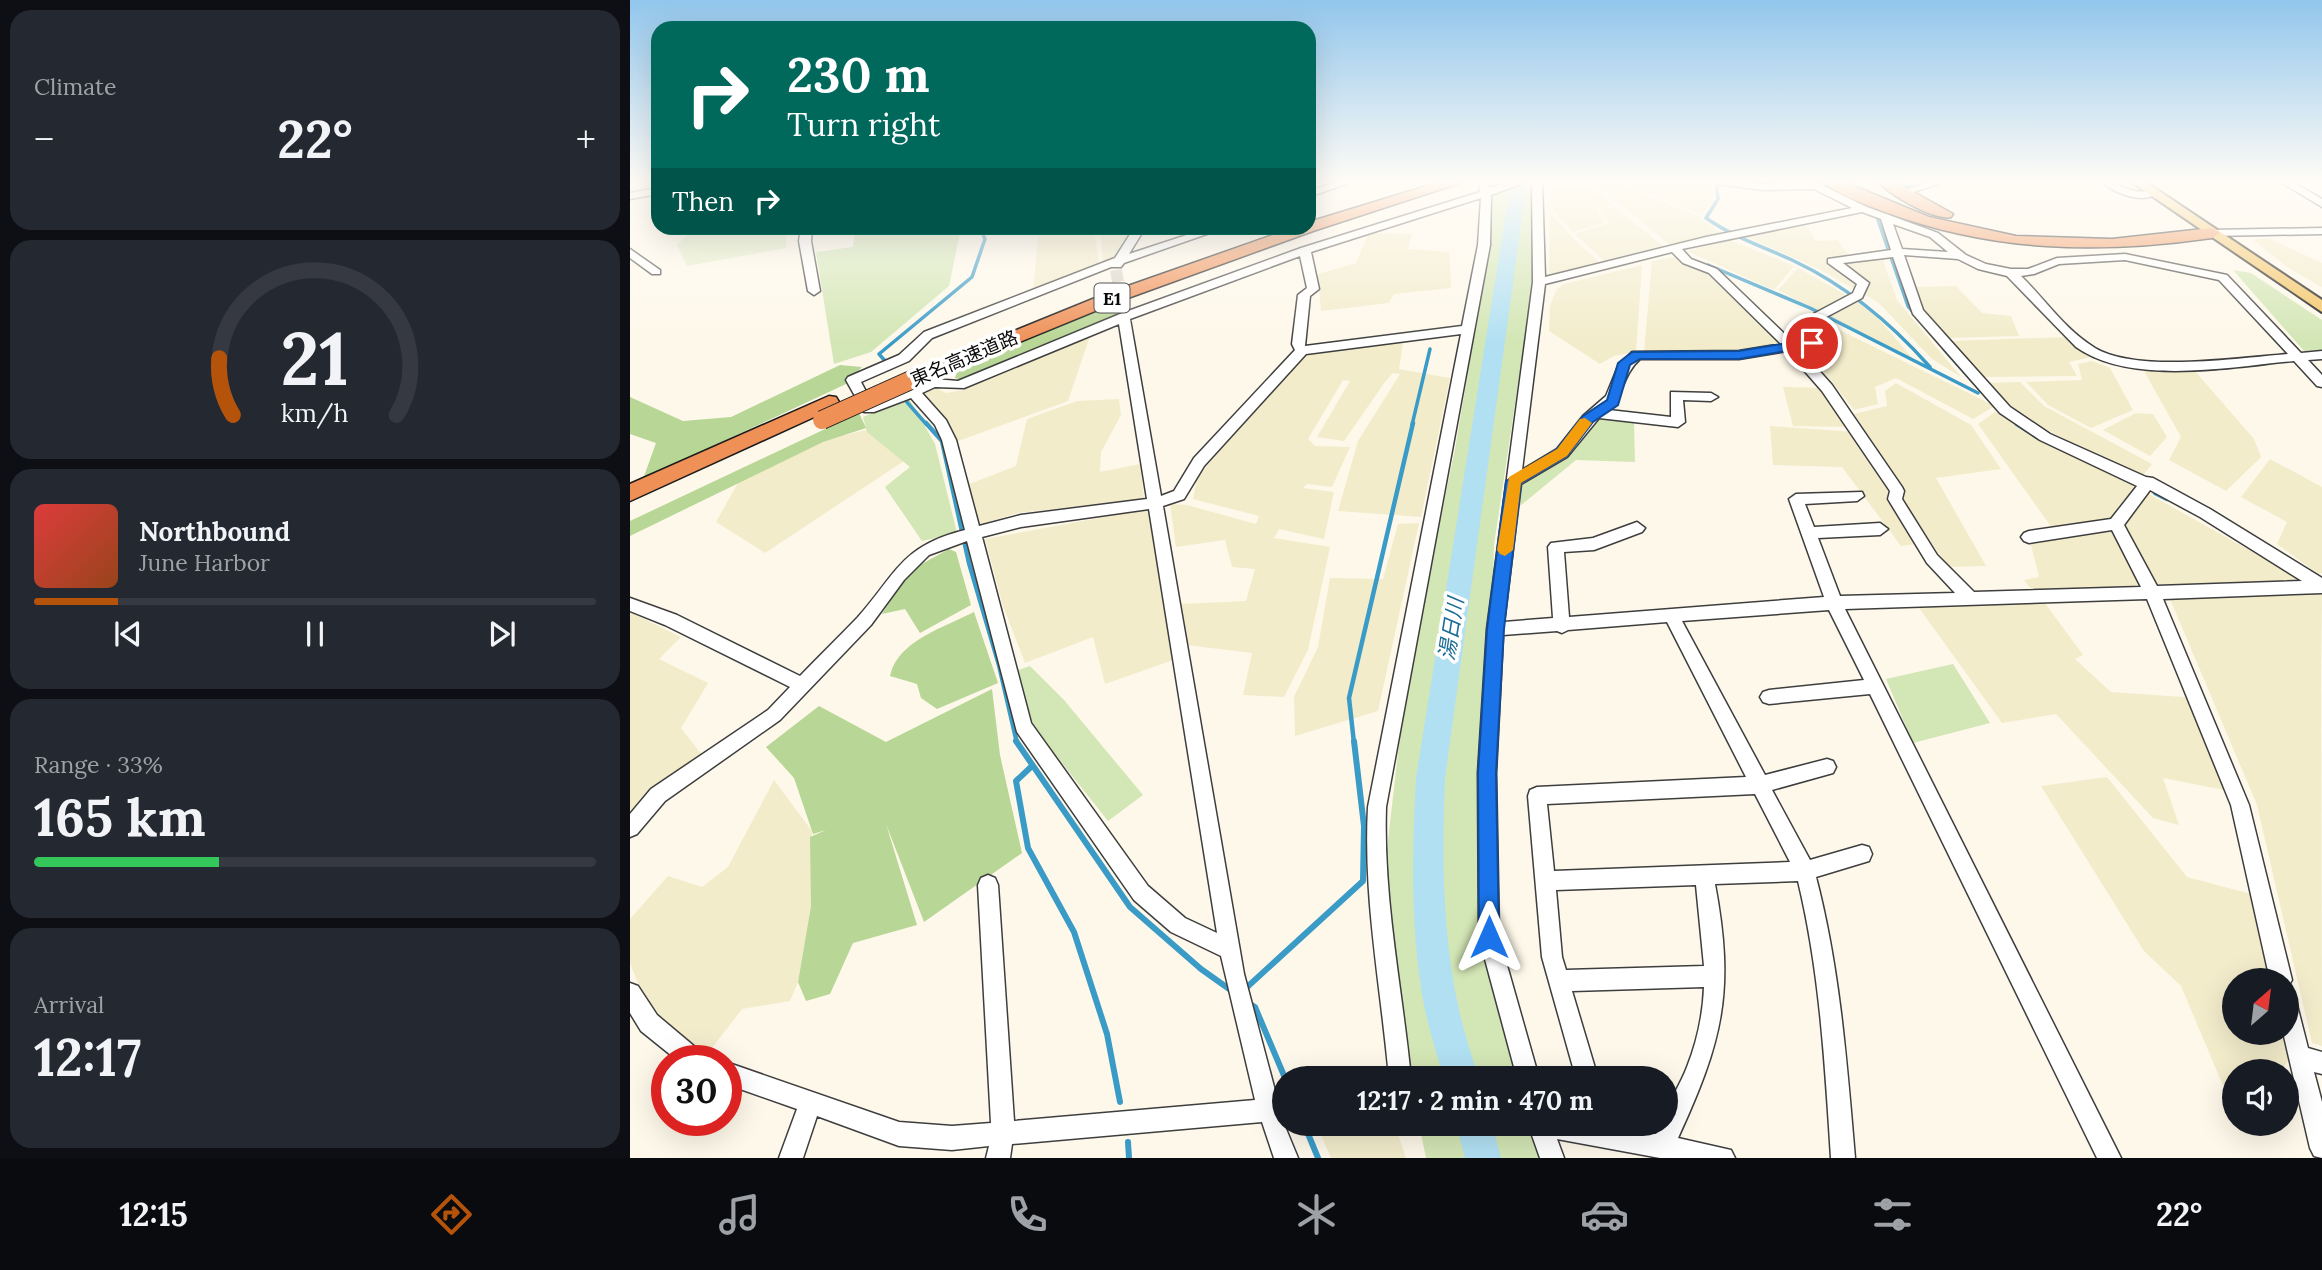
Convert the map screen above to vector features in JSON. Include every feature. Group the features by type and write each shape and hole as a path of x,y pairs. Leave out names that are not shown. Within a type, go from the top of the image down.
{"highway":[{"name":"東名高速道路","path":"919,376 1221,246 1253,235"},
{"name":"東名高速道路","path":"630,493 825,411 1166,277 1285,235"},
{"path":"1979,235 2046,244 2150,243 2199,235"},
{"name":"東名高速道路","path":"630,509 825,411"}],"main road":[{"path":"2215,235 2322,307"}],"street":[{"path":"805,235 814,291"},
{"path":"1117,266 1135,235"},
{"path":"919,376 869,410 853,380 904,358 928,335 1199,235"},
{"path":"919,376 934,383 959,384 1124,317 1346,235"},
{"path":"1398,1066 1378,929 1376,818 1469,330 1484,235"},
{"path":"1525,1066 1489,937 1487,773 1495,629 1539,282 1538,235"},
{"path":"1539,282 1730,235"},
{"path":"1888,235 1891,253 1917,311 2006,410 2045,437 2206,513 2318,587"},
{"path":"1934,235 1962,257 1982,267 2011,273 2030,272 2057,261 2125,257 2223,276 2322,383"},
{"path":"1675,248 1687,261 1713,271 1790,345 1827,388 1897,491 1895,499 1932,559 1971,599"},
{"path":"1302,350 1298,344 1304,295 1313,289 1305,250"},
{"path":"630,252 656,272"},
{"path":"1514,481 1562,453 1588,419 1613,402 1625,363 1637,355 1739,355 1812,343 1816,336 1808,323 1855,297 1863,283 1832,261 1891,253 1962,257"},
{"path":"2011,273 2074,339 2095,354 2112,359 2190,365 2322,355"},
{"path":"1124,317 1236,982 1272,1088"},
{"path":"630,828 659,795 774,715 865,620 898,576 924,551 954,538 1021,521 1156,503 1179,495 1199,461 1302,350 1469,330"},
{"path":"919,376 949,440 1023,726 1141,894 1178,925 1230,950"},
{"path":"1596,413 1678,422 1676,395 1711,397"},
{"path":"2029,537 2116,524 2147,484"},
{"path":"1857,496 1796,499 1834,603 2109,1158"},
{"path":"2116,524 2152,592 2239,805 2278,968"},
{"path":"1562,626 1556,547 1594,544 1637,528"},
{"path":"1809,533 1880,529"},
{"path":"1495,629 1562,626 1834,603 2318,587"},
{"path":"630,604 671,620 802,685"},
{"path":"1672,617 1805,871 1818,923 1834,1037 1843,1158"},
{"path":"1769,697 1877,686"},
{"path":"1584,1066 1552,957 1537,796 1760,785 1827,767"},
{"path":"1545,881 1704,877 1805,871 1862,854"},
{"path":"1663,1145 1700,1062 1714,1009 1714,929 1704,877"},
{"path":"988,885 1003,1133 998,1158"},
{"path":"1559,981 1716,976"},
{"path":"630,994 649,1023 675,1045"},
{"path":"2297,1045 2322,1148"},
{"path":"2300,1056 2322,1063"},
{"path":"742,1079 899,1133 952,1138 1272,1109"},
{"path":"791,1158 810,1104"},
{"path":"1283,1136 1286,1158"},
{"path":"1545,1136 1552,1158"},
{"path":"1629,1136 1723,1158"}],"shaded area":[{"path":"1038,235 1095,235 1099,265 1033,290"},
{"path":"1101,235 1133,235 1120,256 1103,262"},
{"path":"1368,235 1412,235 1408,249 1449,252 1451,288 1394,294 1389,303 1321,311 1318,274 1356,263"},
{"path":"1550,235 1570,235 1599,262 1549,275"},
{"path":"1576,235 1649,235 1665,248 1604,261"},
{"path":"1658,235 1718,235 1671,246"},
{"path":"1812,235 1816,241 1838,240 1848,255 1882,257 1897,300 1961,377 1932,359 1878,302 1819,269 1744,236"},
{"path":"2268,238 2322,263 2322,287 2287,267 2253,240"},
{"path":"1730,240 1794,266 1774,290 1687,251"},
{"path":"1678,256 1713,271 1787,343 1731,355 1644,352 1652,261"},
{"path":"1642,265 1636,352 1614,356 1600,364 1549,331 1550,306 1556,290 1564,284"},
{"path":"1798,268 1857,301 1878,318 1913,359 1778,290"},
{"path":"1956,286 1982,313 2011,316 2019,336 1949,338 1923,311 1914,287"},
{"path":"1827,324 1995,406 1973,419 1896,378 1875,387 1878,404 1854,410 1806,349"},
{"path":"1090,336 1068,401 953,443 920,395 936,388 946,393 964,390"},
{"path":"2065,337 2091,357 2069,362 2077,376 1983,377 1952,341"},
{"path":"1403,342 1399,369 1450,378 1421,517 1338,511 1358,441 1400,374 1393,373 1385,382 1344,441 1317,437 1350,381 1343,380 1308,439 1315,446 1350,447 1332,487 1307,484 1303,488 1334,492 1324,539 1279,529 1274,538 1330,547 1308,650 1284,697 1243,695 1252,653 1186,645 1181,604 1246,601 1255,569 1232,567 1225,540 1176,547 1170,504 1187,505 1256,524 1259,516 1193,499 1197,478 1302,350"},
{"path":"2092,361 2110,368 2133,410 2091,428 2048,405 2026,382 2082,380 2078,364"},
{"path":"2143,369 2194,370 2254,439 2261,457 2226,491 2169,460 2181,437"},
{"path":"2020,382 2044,406 2152,464 2141,478 2026,419 1987,383"},
{"path":"1896,383 1971,425 2001,469 1936,478 1986,566 1948,567 1901,498 1905,489 1853,414 1887,406 1885,391"},
{"path":"1783,387 1827,388 1847,427 1793,426"},
{"path":"1119,399 1121,415 1101,452 1100,472 1140,464 1144,499 1018,513 977,525 967,485 1016,466 1027,419 1077,401"},
{"path":"1995,412 2138,484 2118,520 2147,493 2310,584 2033,592 2024,580 2039,577 2029,537 2052,528 1978,424"},
{"path":"2136,413 2153,414 2167,437 2150,456 2103,430"},
{"path":"1770,426 1853,432 1897,491 1918,544 1901,546 1842,467 1773,465"},
{"path":"870,429 904,461 765,553 716,522 739,481 829,439"},
{"path":"2270,459 2322,487 2322,573 2318,574 2277,544 2287,522 2241,497"},
{"path":"1148,509 1176,659 1105,684 1093,637 1025,663 1003,606 985,539"},
{"path":"1419,523 1378,711 1295,736 1294,697 1318,647 1330,578 1383,579 1398,524"},
{"path":"2322,593 2322,1046 2312,1043 2300,991 2300,968 2295,968 2257,805 2170,599"},
{"path":"2042,599 2083,655 2075,659 2111,692 2197,698 2234,792 2163,778 2179,825 2153,818 2056,714 2002,723 1914,601"},
{"path":"630,612 681,637 659,659 708,683 681,728 705,759 630,822"},
{"path":"2107,777 2187,877 2251,894 2271,968 2222,968 2222,1045 2291,1045 2293,1051 2289,1059 2222,1059 2222,1083 2181,986 2144,951 2041,786"},
{"path":"774,780 812,831 811,906 798,982 790,1001 742,1009 714,1045 692,1045 657,1031 630,963 630,919 668,876 702,887 728,867"},
{"path":"1321,1136 1399,1136 1406,1158 1331,1158"}],"green space":[{"path":"686,235 786,235 786,248 687,266 677,245"},
{"path":"854,235 960,235 949,286 871,352 834,364 816,252 853,247"},
{"path":"1483,235 1536,235 1533,283 1494,545 1488,755 1502,1001 1524,1066 1407,1066 1378,929 1405,691 1455,449 1479,307"},
{"path":"2233,270 2251,273 2322,320 2322,350 2304,351"},
{"path":"1100,308 1113,308 1118,317 964,381 955,378 958,369 1036,332"},
{"path":"840,365 862,367 846,384 643,479 656,443 630,434 630,397 683,421 731,417"},
{"path":"908,397 935,444 957,533 922,541 885,487 910,467 867,432 863,417"},
{"path":"859,413 866,428 823,442 630,536 630,521"},
{"path":"1596,417 1634,422 1635,462 1576,460 1520,506 1521,482 1555,465"},
{"path":"949,549 956,552 971,605 920,633 905,609 882,614 909,571"},
{"path":"974,612 998,683 937,709 921,698 917,684 890,676 894,664 912,644"},
{"path":"1953,664 1990,723 1913,743 1886,679"},
{"path":"1030,666 1064,700 1143,795 1108,821 1027,719 1018,670"},
{"path":"992,689 1000,755 1022,853 924,922 886,824 917,925 853,943 830,994 806,1001 798,982 811,906 810,837 826,830 813,834 794,778 766,747 819,706 886,742"},
{"path":"1421,1136 1547,1136 1555,1158 1426,1158"}],"waterway":[{"path":"886,362 879,354 972,277 985,239 983,235"},
{"name":"湯日川","path":"1458,1066 1442,1010 1432,937 1429,842 1433,746 1511,235"},
{"path":"1736,235 1794,261 1850,294 1900,335 1930,367"},
{"path":"1883,235 1908,306 1914,313"},
{"path":"1708,265 1810,308 1978,393"},
{"path":"1412,425 1430,349"},
{"path":"1944,349 1992,403"},
{"path":"906,401 927,425"},
{"path":"926,423 942,441 969,563 999,665 1017,742"},
{"path":"1354,743 1349,698 1413,423"},
{"path":"2017,424 2039,438"},
{"path":"2155,493 2167,499"},
{"path":"1245,989 1363,881 1364,826 1354,741"},
{"path":"1017,742 1130,907 1201,969 1232,991"},
{"path":"1032,766 1016,781 1028,848 1074,932 1107,1034 1120,1102"},
{"path":"1250,1004 1255,1007 1280,1066"},
{"path":"1309,1136 1318,1158"},
{"name":"湯日川","path":"1477,1136 1483,1158"},
{"path":"1128,1142 1129,1158"}],"tunnel":[{"path":"1116,270 1124,317"}],"slow traffic":[{"path":"1505,550 1514,481 1562,453 1585,423"}],"route":[{"path":"1489,937 1487,773 1495,629 1514,481 1562,453 1588,419 1613,402 1625,363 1637,355 1739,355 1812,343"}]}
